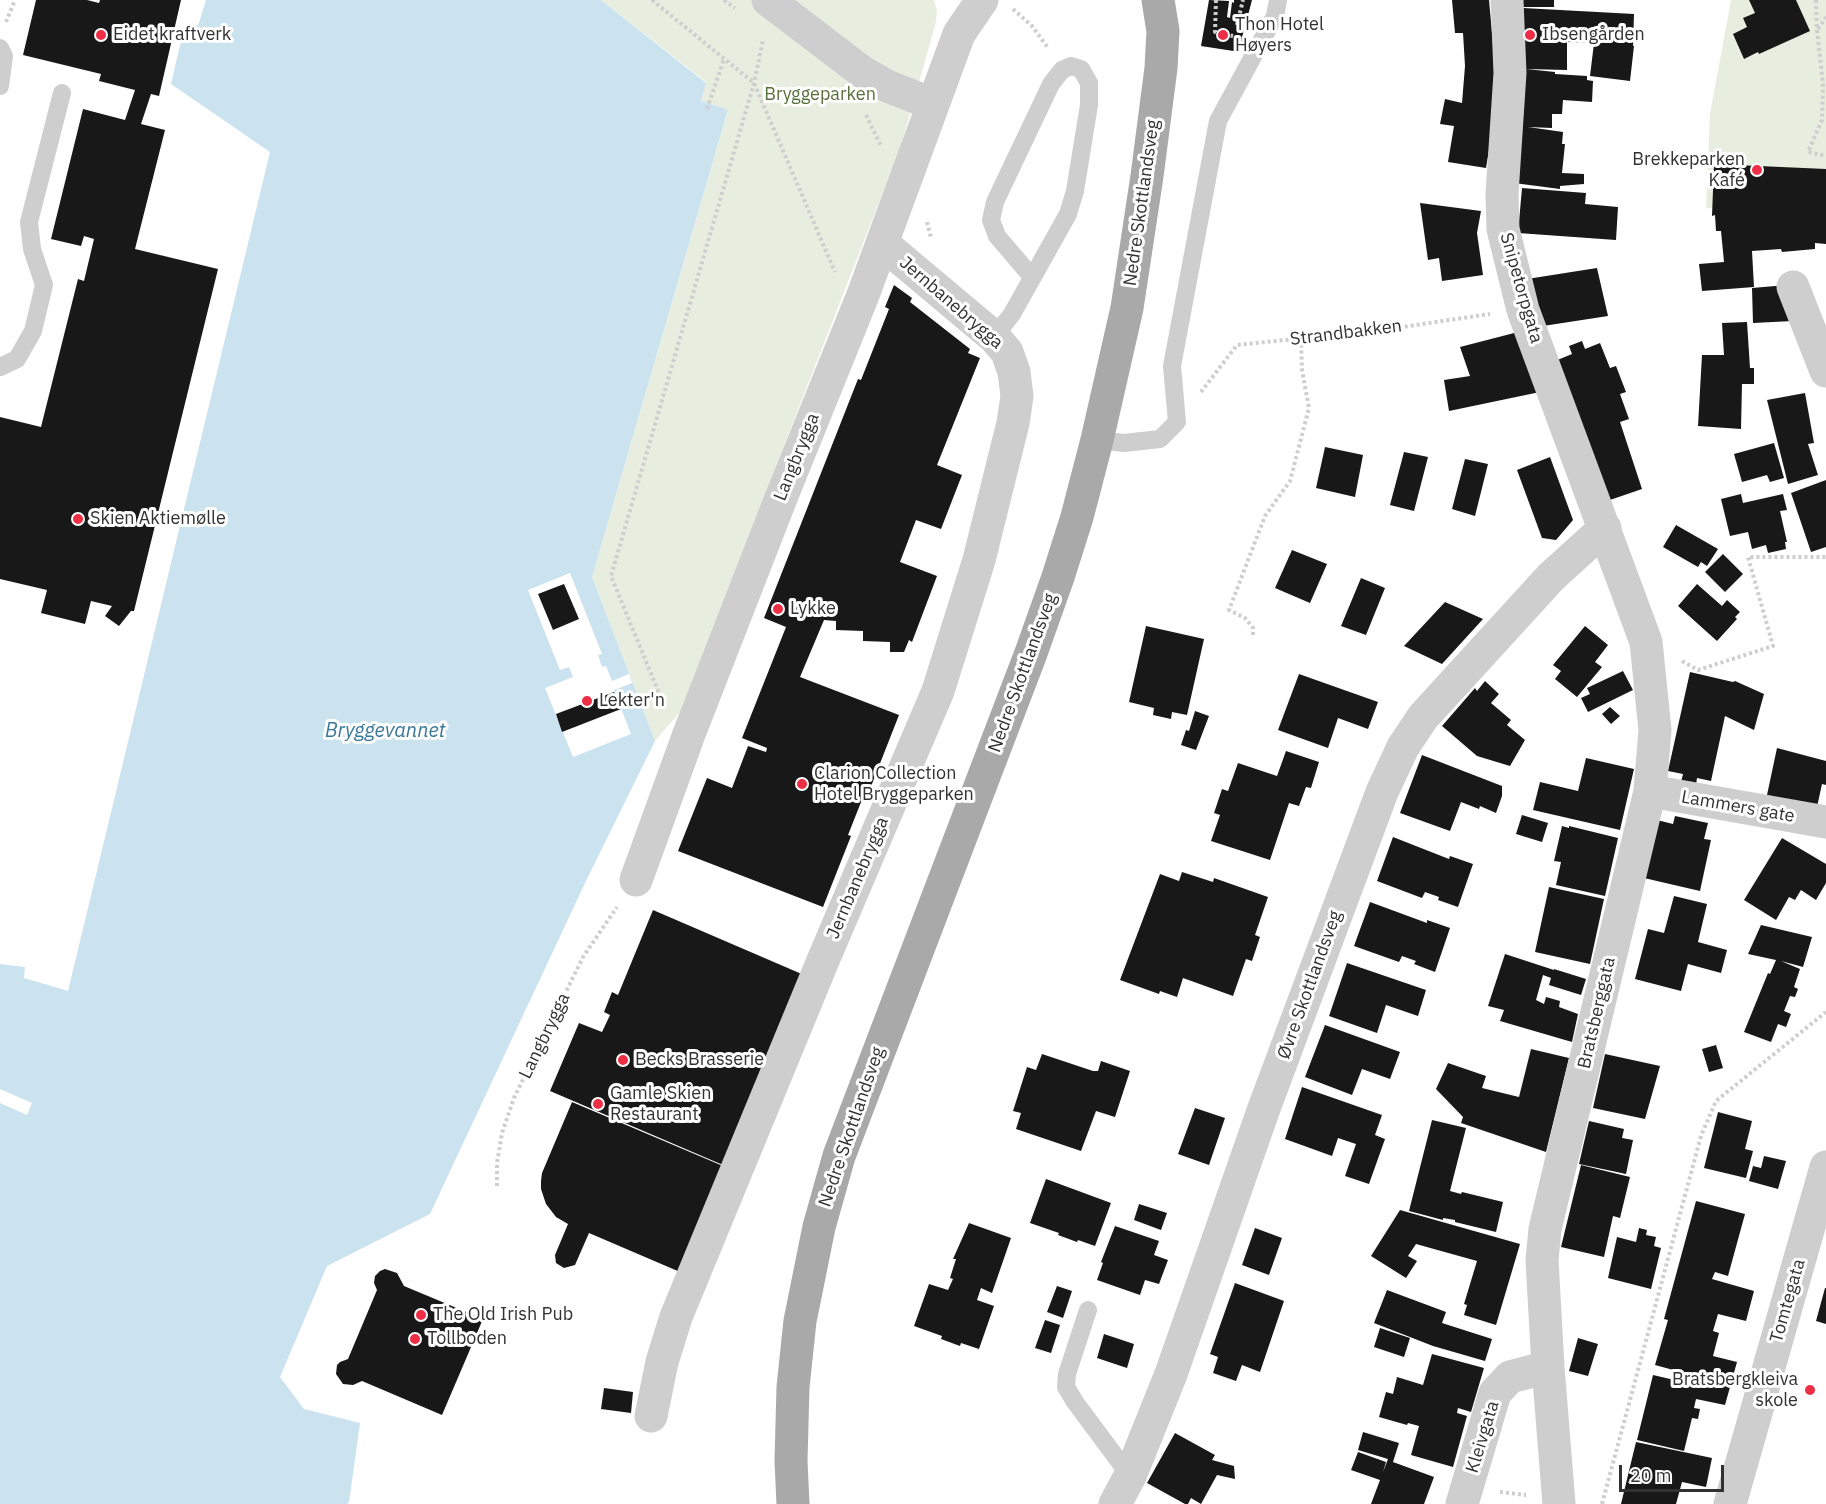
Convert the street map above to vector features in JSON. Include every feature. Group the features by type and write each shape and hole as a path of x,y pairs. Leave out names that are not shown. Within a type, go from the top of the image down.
{"main road":[{"name":"Nedre Skottlandsveg","path":"794,1504 793,1387 800,1321 819,1227 839,1156 1058,577 1077,517 1097,440 1126,308 1147,176 1161,68 1163,31 1158,0"}],"street":[{"name":"Langbrygga","path":"955,0 959,34"},
{"name":"Langbrygga","path":"629,888 882,243 959,34 982,0"},
{"name":"Snipetorpgata","path":"1507,0 1510,73 1502,194 1503,229 1523,310 1605,528"},
{"path":"762,6 887,86 933,104"},
{"name":"Jernbanebrygga","path":"651,1416 662,1362 676,1317 824,958 938,691 980,560 1013,423 1017,396 1014,372 1007,352 994,337 882,243"},
{"path":"1793,287 1826,371"},
{"name":"Bratsberggata","path":"1558,1502 1542,1260 1545,1229 1650,791 1655,730 1646,642 1605,528"},
{"name":"Øvre Skottlandsveg","path":"1123,1490 1171,1374 1263,1111 1374,814 1403,747 1423,717 1551,577 1605,528"},
{"name":"Lammers gate","path":"1650,791 1826,822"},
{"name":"Tomtegata","path":"1730,1504 1826,1167"},
{"name":"Kleivgata","path":"1465,1496 1496,1394 1510,1377 1548,1367"}],"lane":[{"path":"1097,440 1125,443 1160,439 1178,422 1172,366 1218,121 1275,16 1278,0"},
{"path":"0,48 4,56 0,86"},
{"path":"994,337 1012,314 1068,214 1076,191 1089,105 1089,83 1081,69 1071,66 1062,70 1051,84 995,202 991,220 997,236 1032,276"},
{"path":"0,368 16,359 33,332 42,297 44,285 32,249 28,222 62,93"},
{"path":"1088,1310 1067,1374 1066,1387 1123,1490"}],"path":[{"path":"4,27 15,0"},
{"path":"652,0 754,83 836,274"},
{"path":"689,734 670,719 611,576 754,83 762,46 762,6 724,0"},
{"path":"1216,0 1215,32 1235,36 1243,0"},
{"path":"1816,0 1823,84 1822,120 1808,152 1826,156"},
{"path":"1013,9 1032,26"},
{"path":"1817,30 1826,17"},
{"path":"707,109 724,59"},
{"path":"861,109 882,148 881,155"},
{"name":"Strandbakken","path":"1195,400 1237,345 1382,330 1523,310"},
{"path":"1253,636 1253,628 1245,618 1229,610 1265,516 1290,481 1304,430 1309,408 1302,370 1301,338"},
{"path":"1646,642 1698,669 1773,646 1748,557 1826,557"},
{"name":"Langbrygga","path":"497,1186 497,1163 506,1116 583,957 629,888"},
{"path":"1602,1504 1701,1136 1716,1101 1826,1012"},
{"path":"1465,1496 1558,1502"}],"green space":[{"name":"Bryggeparken","path":"601,0 934,0 937,10 936,22 901,146 680,712 655,741 592,577 728,111 701,101 706,82"},
{"path":"1731,0 1826,0 1826,214 1706,208 1710,114"}],"water":[{"name":"Bryggevannet","path":"206,0 601,0 706,83 701,101 728,110 592,577 655,741 585,883 430,1214 327,1266 280,1377 304,1409 360,1423 349,1502 347,1504 0,1504 0,964 25,967 24,978 68,991 270,152 171,84 184,28 198,26"}],"pier":[{"path":"570,573 602,654 598,655 602,667 606,666 612,681 629,674 632,683 614,690 631,734 573,757 545,688 573,677 569,667 560,670 528,590"},
{"path":"0,1089 32,1103 27,1115 0,1103"}],"building":[{"path":"36,0 87,0 99,3 100,0 181,0 159,96 151,94 141,124 165,130 135,249 218,269 134,611 131,611 119,626 105,616 112,606 91,601 85,624 41,613 47,590 0,579 0,417 41,427 78,279 84,281 94,239 84,236 81,246 51,239 83,109 125,120 135,90 99,81 101,74 23,55"},
{"name":"Thon Hotel Høyers","path":"1209,0 1229,1 1227,17 1230,18 1234,0 1252,0 1245,22 1240,52 1201,46"},
{"path":"1452,0 1489,0 1496,108 1486,168 1448,162 1454,126 1440,124 1445,99 1462,103 1465,66 1463,33 1455,33"},
{"path":"1519,0 1554,0 1554,7 1519,7"},
{"path":"1749,0 1796,0 1810,31 1744,59 1733,34 1747,27 1743,18 1755,13"},
{"path":"1523,8 1634,14 1634,46 1630,81 1590,76 1594,43 1567,42 1567,70 1526,69 1587,76 1587,80 1593,81 1592,102 1563,100 1562,114 1552,114 1552,128 1528,127 1563,132 1562,144 1565,144 1562,173 1584,174 1584,184 1560,186 1560,189 1514,183"},
{"path":"1714,164 1826,169 1826,244 1815,243 1815,249 1782,252 1781,249 1752,251 1754,287 1702,291 1699,264 1724,262 1721,231 1716,231 1715,215 1712,216"},
{"path":"1522,188 1586,193 1585,204 1618,207 1616,240 1518,233"},
{"path":"1420,203 1481,211 1477,233 1483,275 1442,281 1439,258 1428,260"},
{"path":"1597,268 1608,316 1543,326 1527,279"},
{"path":"894,285 912,298 910,302 970,349 968,353 980,358 937,465 962,475 941,529 916,520 900,562 937,576 912,642 909,640 904,652 890,652 890,642 863,641 863,631 836,630 836,621 824,620 800,677 899,715 870,789 867,787 848,835 851,836 823,907 678,851 707,778 732,788 748,746 766,752 767,748 742,738 786,627 764,618 858,379 861,380 889,309 885,307"},
{"path":"1787,285 1793,321 1753,323 1752,288"},
{"path":"1747,322 1750,368 1754,368 1754,384 1742,384 1741,429 1698,426 1702,355 1724,355 1722,323"},
{"path":"1518,332 1540,392 1449,411 1444,380 1470,376 1460,347"},
{"path":"1582,341 1585,349 1600,343 1610,368 1616,366 1626,392 1620,394 1629,419 1620,422 1642,489 1607,501 1555,361 1572,354 1569,346"},
{"path":"1805,393 1814,443 1808,444 1818,475 1788,484 1767,400"},
{"path":"1774,443 1784,478 1770,482 1767,475 1742,482 1734,454"},
{"path":"1325,447 1363,455 1355,497 1316,488"},
{"path":"1404,452 1428,457 1414,511 1390,505"},
{"path":"1550,457 1573,520 1556,540 1542,538 1517,470"},
{"path":"1465,459 1488,464 1475,516 1452,509"},
{"path":"1826,480 1826,547 1811,552 1791,493"},
{"path":"1741,494 1743,503 1783,494 1787,510 1780,511 1787,542 1785,542 1786,549 1768,553 1766,545 1752,549 1748,532 1730,536 1721,499"},
{"path":"1676,525 1718,549 1707,566 1701,562 1698,567 1663,547"},
{"path":"1292,550 1327,564 1310,603 1275,588"},
{"path":"1723,554 1743,574 1725,592 1705,572"},
{"path":"1361,578 1385,588 1366,635 1341,626"},
{"path":"564,584 579,619 553,630 538,594"},
{"path":"1697,584 1722,606 1727,600 1740,612 1735,617 1737,619 1717,641 1678,606"},
{"path":"1445,602 1483,619 1442,664 1404,646"},
{"path":"1146,626 1204,639 1187,715 1172,712 1171,719 1153,715 1154,708 1129,702"},
{"path":"1585,626 1608,645 1595,662 1602,667 1577,697 1555,679 1561,671 1553,665"},
{"path":"1623,671 1633,690 1588,712 1581,698 1590,694 1587,688"},
{"path":"1690,672 1735,681 1764,694 1754,730 1725,716 1711,781 1697,778 1696,785 1681,782 1683,774 1668,771"},
{"path":"1299,674 1378,702 1368,729 1338,718 1328,748 1278,730"},
{"path":"1485,681 1499,694 1491,703 1511,720 1507,725 1525,740 1510,766 1477,756 1442,726 1475,688 1477,691"},
{"path":"614,692 621,709 562,732 556,714"},
{"path":"1610,707 1620,716 1611,724 1602,714"},
{"path":"1195,711 1209,716 1196,750 1181,745 1186,730 1189,731"},
{"path":"1777,748 1826,761 1826,785 1822,784 1817,807 1767,795"},
{"path":"1286,751 1319,762 1311,788 1306,787 1299,806 1289,803 1270,860 1211,841 1220,815 1214,813 1222,789 1228,791 1238,763 1277,776"},
{"path":"1422,755 1502,786 1502,796 1496,813 1480,806 1479,809 1461,802 1450,831 1400,813"},
{"path":"1586,758 1634,769 1620,830 1533,810 1540,782 1578,791"},
{"path":"1522,815 1548,823 1542,842 1516,834"},
{"path":"1675,816 1708,823 1704,839 1711,840 1700,891 1644,878 1657,820 1673,824"},
{"path":"1562,826 1618,838 1605,896 1556,885 1561,862 1554,861"},
{"path":"1393,837 1449,859 1450,856 1473,864 1458,907 1438,900 1439,897 1425,892 1422,898 1377,881"},
{"path":"1782,838 1826,864 1826,883 1816,900 1801,890 1795,900 1789,897 1776,920 1744,900"},
{"path":"1182,872 1213,882 1214,878 1268,897 1255,935 1260,937 1252,961 1246,959 1233,996 1183,978 1177,997 1160,991 1159,994 1120,980 1160,874 1179,881"},
{"path":"1549,887 1604,899 1590,964 1535,952"},
{"path":"1674,896 1707,904 1698,942 1727,950 1721,973 1688,964 1681,991 1635,979 1648,929 1664,933"},
{"path":"1370,902 1427,923 1427,920 1450,928 1435,972 1414,964 1416,961 1402,956 1399,962 1354,946"},
{"path":"653,910 804,975 723,1165 550,1091 579,1023 602,1032 610,1015 604,1012 612,992 618,995"},
{"path":"1761,925 1812,937 1803,967 1781,961 1800,969 1794,987 1798,989 1795,997 1790,996 1784,1011 1791,1014 1786,1027 1778,1024 1771,1042 1744,1032 1768,973 1770,974 1776,960 1748,954"},
{"path":"1505,954 1586,979 1581,995 1549,985 1551,978 1543,975 1536,1000 1544,1004 1546,997 1560,1001 1559,1007 1578,1014 1572,1042 1500,1021 1504,1010 1488,1006"},
{"path":"1347,963 1426,990 1418,1016 1386,1005 1377,1033 1329,1016"},
{"path":"1325,1025 1400,1052 1390,1079 1362,1069 1352,1095 1305,1077"},
{"path":"1716,1045 1723,1068 1709,1072 1702,1049"},
{"path":"1531,1049 1569,1058 1546,1152 1461,1123 1463,1117 1436,1089 1448,1063 1486,1076 1482,1088 1519,1097"},
{"path":"1042,1054 1093,1071 1098,1071 1101,1061 1130,1071 1115,1117 1096,1111 1081,1151 1016,1129 1021,1113 1013,1111 1027,1067 1036,1070"},
{"path":"1605,1054 1660,1066 1645,1119 1593,1108"},
{"path":"1302,1087 1382,1115 1375,1135 1385,1139 1369,1184 1345,1176 1356,1144 1338,1138 1332,1156 1285,1139"},
{"path":"572,1102 723,1166 680,1272 589,1233 575,1265 564,1268 556,1263 555,1255 568,1224 556,1217 546,1204 541,1181 542,1173"},
{"path":"1195,1108 1225,1118 1209,1165 1178,1154"},
{"path":"1718,1112 1752,1121 1745,1149 1753,1151 1746,1178 1704,1168"},
{"path":"1432,1120 1466,1128 1450,1191 1503,1202 1496,1232 1455,1222 1455,1220 1443,1218 1443,1220 1409,1211"},
{"path":"1589,1121 1624,1129 1622,1138 1633,1140 1626,1174 1579,1164"},
{"path":"1764,1156 1786,1161 1778,1189 1749,1181 1753,1166 1761,1168"},
{"path":"1581,1165 1630,1177 1620,1218 1613,1216 1604,1257 1561,1247"},
{"path":"1046,1179 1111,1203 1095,1246 1078,1240 1077,1242 1030,1223"},
{"path":"1696,1201 1745,1214 1728,1276 1715,1272 1712,1279 1754,1291 1746,1321 1718,1314 1713,1331 1719,1333 1713,1356 1737,1362 1725,1405 1696,1399 1694,1408 1700,1409 1698,1419 1692,1418 1684,1451 1637,1440 1653,1375 1696,1385 1698,1378 1721,1383 1655,1365 1668,1320 1664,1319"},
{"path":"1139,1204 1167,1213 1161,1230 1134,1220"},
{"path":"1400,1210 1520,1244 1496,1325 1464,1315 1467,1305 1464,1304 1477,1261 1416,1244 1408,1256 1417,1261 1406,1278 1371,1256"},
{"path":"969,1223 1011,1238 992,1293 981,1288 977,1300 994,1306 979,1349 961,1343 960,1346 941,1339 942,1336 914,1326 929,1284 948,1290 953,1279 950,1278 956,1259 953,1259"},
{"path":"1115,1226 1159,1241 1154,1255 1168,1260 1159,1284 1145,1280 1140,1295 1097,1280 1103,1263 1101,1262"},
{"path":"1255,1228 1282,1238 1269,1275 1242,1265"},
{"path":"1639,1228 1647,1230 1646,1235 1656,1237 1654,1246 1661,1248 1651,1289 1608,1278 1617,1237 1636,1242"},
{"name":"Tollboden","path":"385,1269 397,1273 404,1286 483,1319 442,1415 362,1381 353,1385 343,1384 336,1374 337,1365 348,1359 377,1290 374,1283 375,1276"},
{"path":"1235,1283 1284,1301 1260,1372 1242,1365 1236,1381 1213,1373 1218,1357 1210,1354"},
{"path":"1057,1286 1072,1291 1063,1318 1047,1312"},
{"path":"1826,1288 1826,1324 1816,1321"},
{"path":"1387,1290 1446,1312 1442,1323 1492,1339 1485,1361 1433,1346 1374,1323"},
{"path":"1045,1320 1060,1325 1051,1353 1035,1348"},
{"path":"1380,1328 1410,1338 1404,1357 1374,1347"},
{"path":"1104,1334 1134,1344 1127,1368 1097,1358"},
{"path":"1578,1338 1598,1344 1588,1376 1569,1371"},
{"path":"1432,1354 1484,1368 1471,1412 1458,1408 1457,1413 1467,1416 1453,1467 1411,1455 1419,1426 1379,1417 1386,1392 1393,1394 1397,1377 1423,1385"},
{"path":"604,1388 633,1392 631,1413 601,1409"},
{"path":"1363,1432 1399,1443 1393,1462 1434,1477 1424,1504 1371,1504 1380,1480 1351,1470 1358,1452 1386,1462 1383,1472 1388,1459 1358,1450"},
{"path":"1175,1433 1215,1455 1212,1460 1234,1466 1235,1479 1217,1475 1201,1504 1191,1498 1188,1504 1185,1504 1147,1483"},
{"path":"1636,1442 1712,1458 1706,1487 1682,1482 1676,1504 1621,1504"}],"place":[{"name":"Eidet kraftverk","path":"101,35"},
{"name":"Thon Hotel Høyers","path":"1223,35"},
{"name":"Ibsengården","path":"1530,35"},
{"name":"Brekkeparken Kafé","path":"1757,170"},
{"name":"Skien Aktiemølle","path":"78,519"},
{"name":"Lykke","path":"778,609"},
{"name":"Lekter'n","path":"587,701"},
{"name":"Clarion Collection Hotel Bryggeparken","path":"802,784"},
{"name":"Becks Brasserie","path":"623,1060"},
{"name":"Gamle Skien Restaurant","path":"598,1104"},
{"name":"The Old Irish Pub","path":"421,1315"},
{"name":"Tollboden","path":"415,1339"},
{"name":"Bratsbergkleiva skole","path":"1810,1390"}]}
